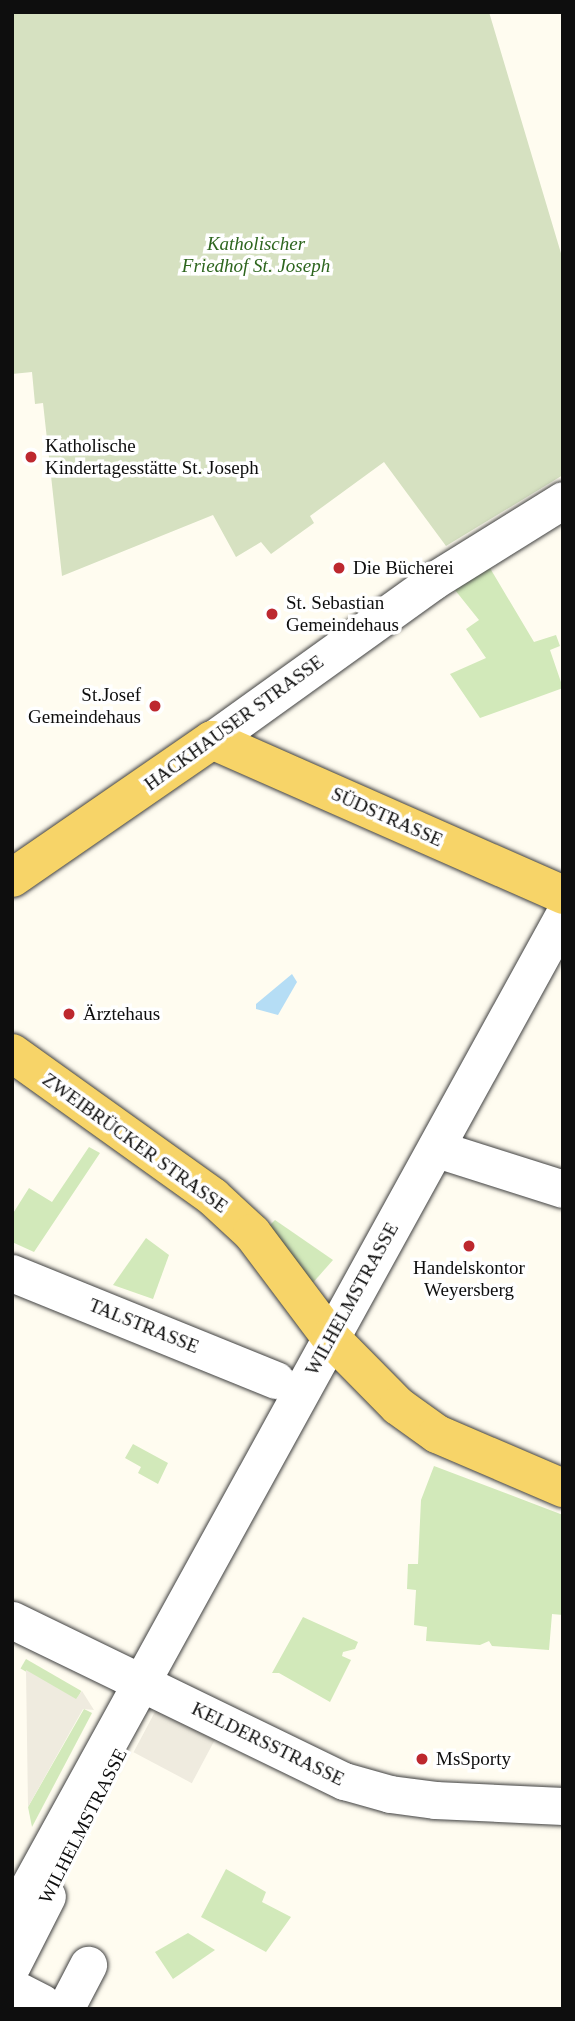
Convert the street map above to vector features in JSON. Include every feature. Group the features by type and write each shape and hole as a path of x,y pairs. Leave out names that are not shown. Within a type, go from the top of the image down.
{"main road":[{"name":"HACKHAUSER STRASSE","path":"12,878 212,740"},
{"name":"SÜDSTRASSE","path":"212,740 563,895"},
{"name":"ZWEIBRÜCKER STRASSE","path":"12,1054 213,1197 252,1233 330,1338"},
{"path":"330,1338 373,1383 437,1434 563,1488"}],"street":[{"name":"HACKHAUSER STRASSE","path":"212,740 433,581 563,500"},
{"name":"WILHELMSTRASSE","path":"39,1997 23,1919 134,1729 145,1683 330,1338 437,1149 563,916"},
{"path":"437,1149 563,1189"},
{"name":"TALSTRASSE","path":"12,1273 276,1380"},
{"name":"KELDERSSTRASSE","path":"12,1619 145,1683 300,1764 369,1789 435,1800 563,1806"},
{"path":"39,1997 88,1965"}],"green space":[{"name":"Katholischer Friedhof St. Joseph","path":"12,12 489,12 563,260 563,475 446,546 384,462 310,516 314,523 271,554 261,542 236,557 213,515 62,576 43,403 35,404 32,372 12,374"},
{"path":"487,563 534,642 556,635 560,646 550,650 563,688 480,718 450,674 486,658 466,629 479,620 451,585"},
{"path":"89,1147 100,1153 34,1252 12,1242 12,1215 29,1188 52,1202"},
{"path":"275,1220 333,1260 310,1286 265,1230"},
{"path":"146,1238 169,1255 153,1299 113,1285"},
{"path":"133,1444 168,1463 158,1484 138,1473 141,1467 125,1458"},
{"path":"434,1466 563,1515 563,1615 552,1614 549,1650 492,1646 489,1641 480,1645 426,1641 427,1627 414,1625 416,1590 407,1589 408,1564 418,1564 421,1500"},
{"path":"303,1617 358,1642 355,1649 343,1652 342,1656 351,1660 330,1702 279,1673 272,1673"},
{"path":"26,1659 81,1691 76,1701 20,1669"},
{"path":"84,1709 92,1713 32,1827 28,1807"},
{"path":"226,1869 266,1892 262,1902 291,1917 266,1952 201,1917"},
{"path":"188,1933 215,1950 173,1979 155,1952"}],"shaded area":[{"path":"26,1670 76,1699 82,1691 94,1710 83,1709 28,1807"},
{"path":"165,1693 223,1724 192,1783 134,1752"}],"water":[{"path":"292,974 297,982 278,1015 256,1009 256,1004"}],"place":[{"name":"Katholische Kindertagesstätte St. Joseph","path":"31,457"},
{"name":"Die Bücherei","path":"339,568"},
{"name":"St. Sebastian Gemeindehaus","path":"272,614"},
{"name":"St.Josef Gemeindehaus","path":"155,706"},
{"name":"Ärztehaus","path":"69,1014"},
{"name":"Handelskontor Weyersberg","path":"469,1246"},
{"name":"MsSporty","path":"422,1759"}]}
